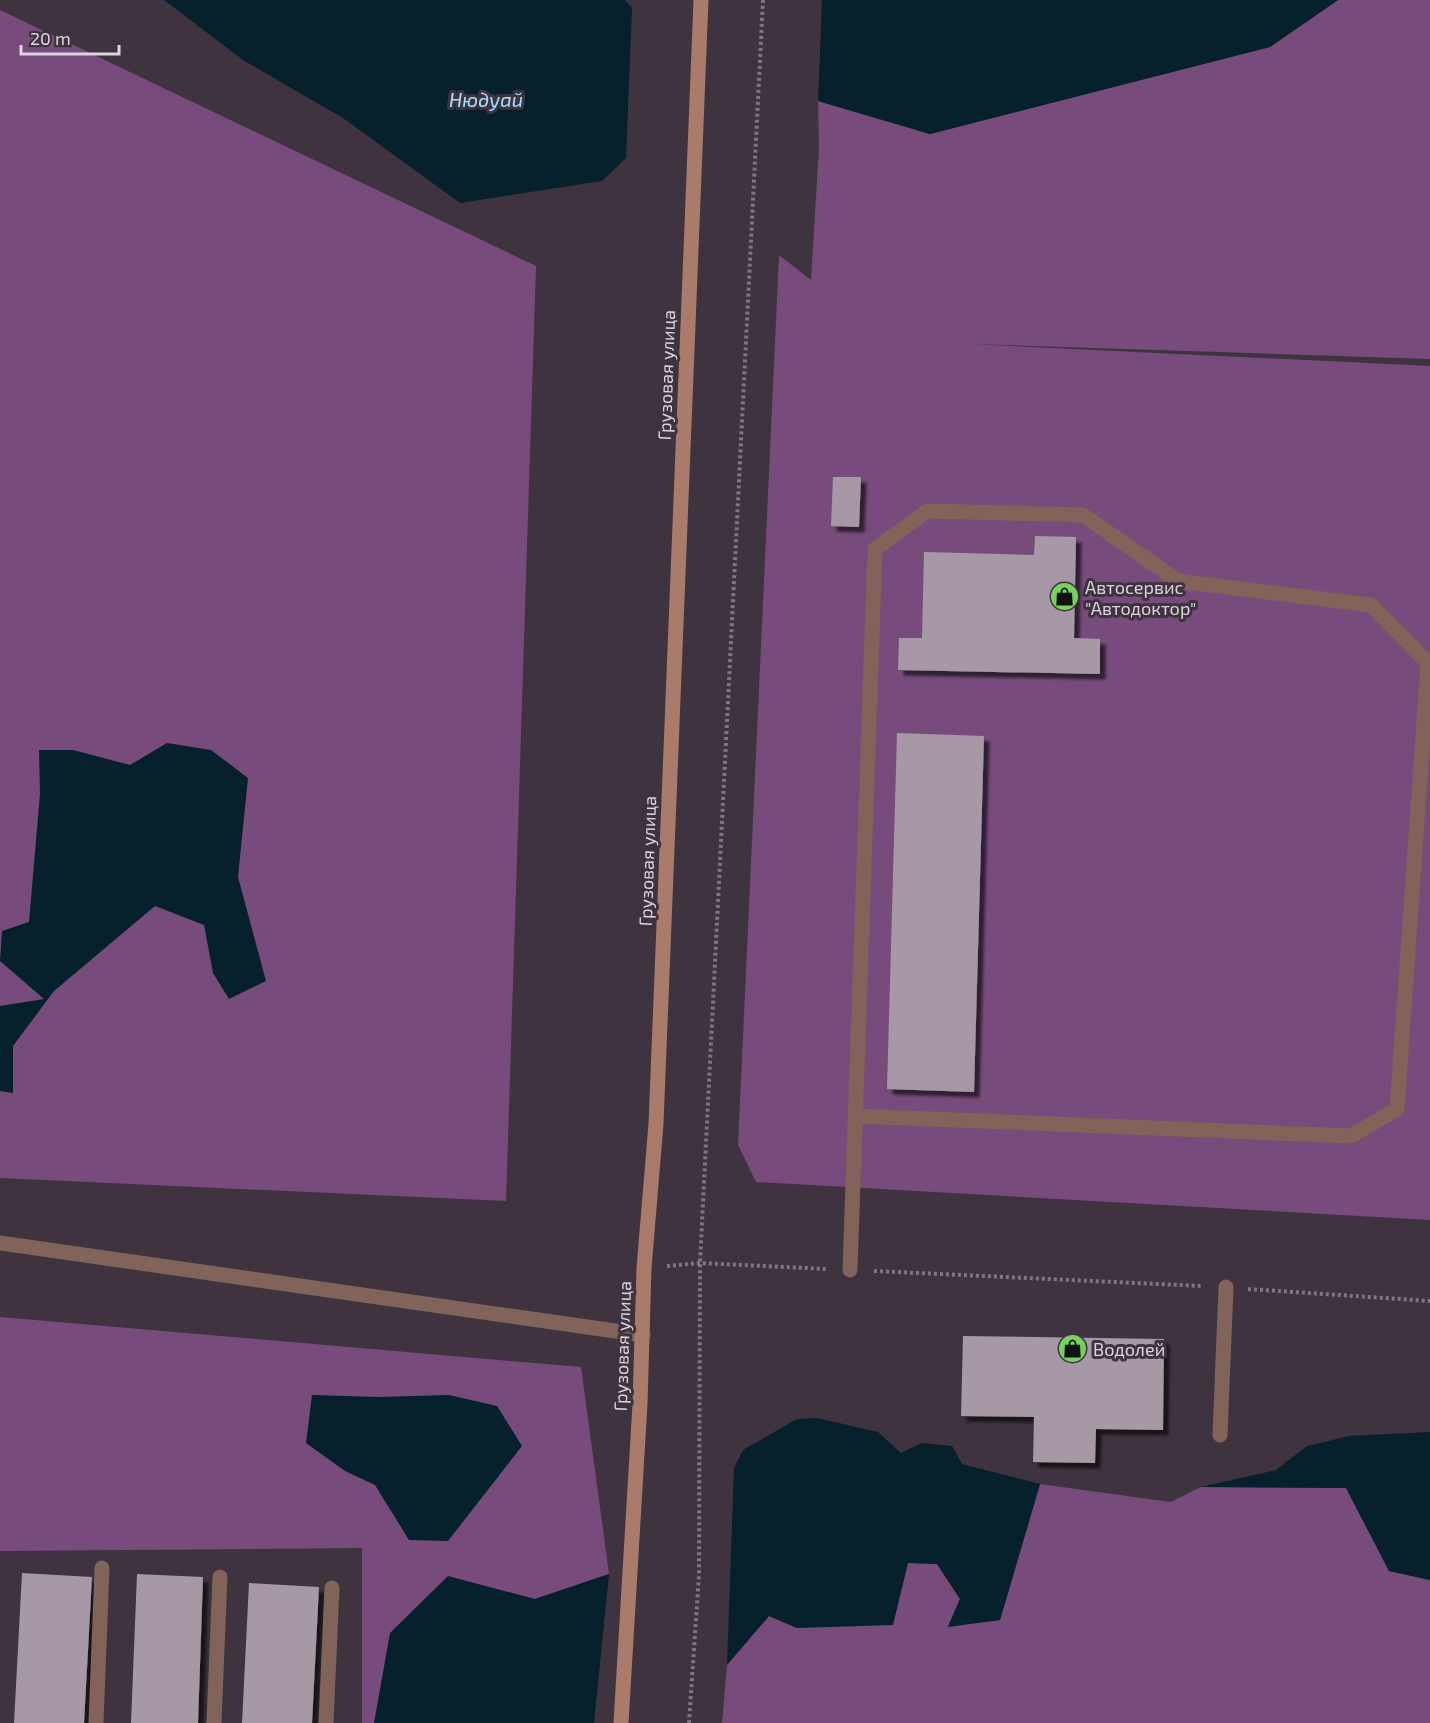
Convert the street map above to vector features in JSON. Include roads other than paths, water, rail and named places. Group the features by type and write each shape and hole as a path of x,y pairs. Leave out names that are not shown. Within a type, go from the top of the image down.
{"main road":[{"name":"Грузовая улица","path":"621,1723 643,1335 644,1268 656,1124 700,0"}],"lane":[{"path":"850,1270 875,549 927,511 1083,515 1178,581 1371,605 1428,663 1397,1109 1351,1136 856,1116"},
{"path":"0,1242 643,1335"},
{"path":"1220,1435 1226,1287"},
{"path":"96,1723 102,1568"},
{"path":"214,1723 220,1577"},
{"path":"326,1723 332,1588"}],"water":[{"name":"Нюдуай","path":"164,0 625,0 632,8 626,158 602,181 460,203 343,118 243,60"},
{"path":"822,0 1338,0 1270,47 930,134 818,101"},
{"path":"167,743 211,750 248,778 238,877 266,981 229,999 213,973 204,925 155,906 54,991 13,1046 13,1093 0,1091 0,1006 44,999 0,961 2,931 29,922 40,794 39,750 73,750 130,765"},
{"path":"312,1395 378,1397 449,1395 497,1406 522,1446 448,1541 409,1540 375,1485 345,1471 306,1443"},
{"path":"817,1418 878,1432 901,1453 922,1443 952,1446 962,1464 1040,1484 1000,1620 948,1627 960,1599 937,1564 908,1563 893,1625 797,1628 769,1616 727,1665 734,1468 743,1450 797,1419"},
{"path":"1430,1432 1430,1580 1389,1571 1346,1488 1201,1487 1276,1470 1307,1446 1349,1436"},
{"path":"609,1574 594,1723 374,1723 390,1633 448,1576 535,1599"}],"place":[{"name":"Автосервис \"Автодоктор\"","path":"1064,597"},
{"name":"Водолей","path":"1072,1349"}]}
